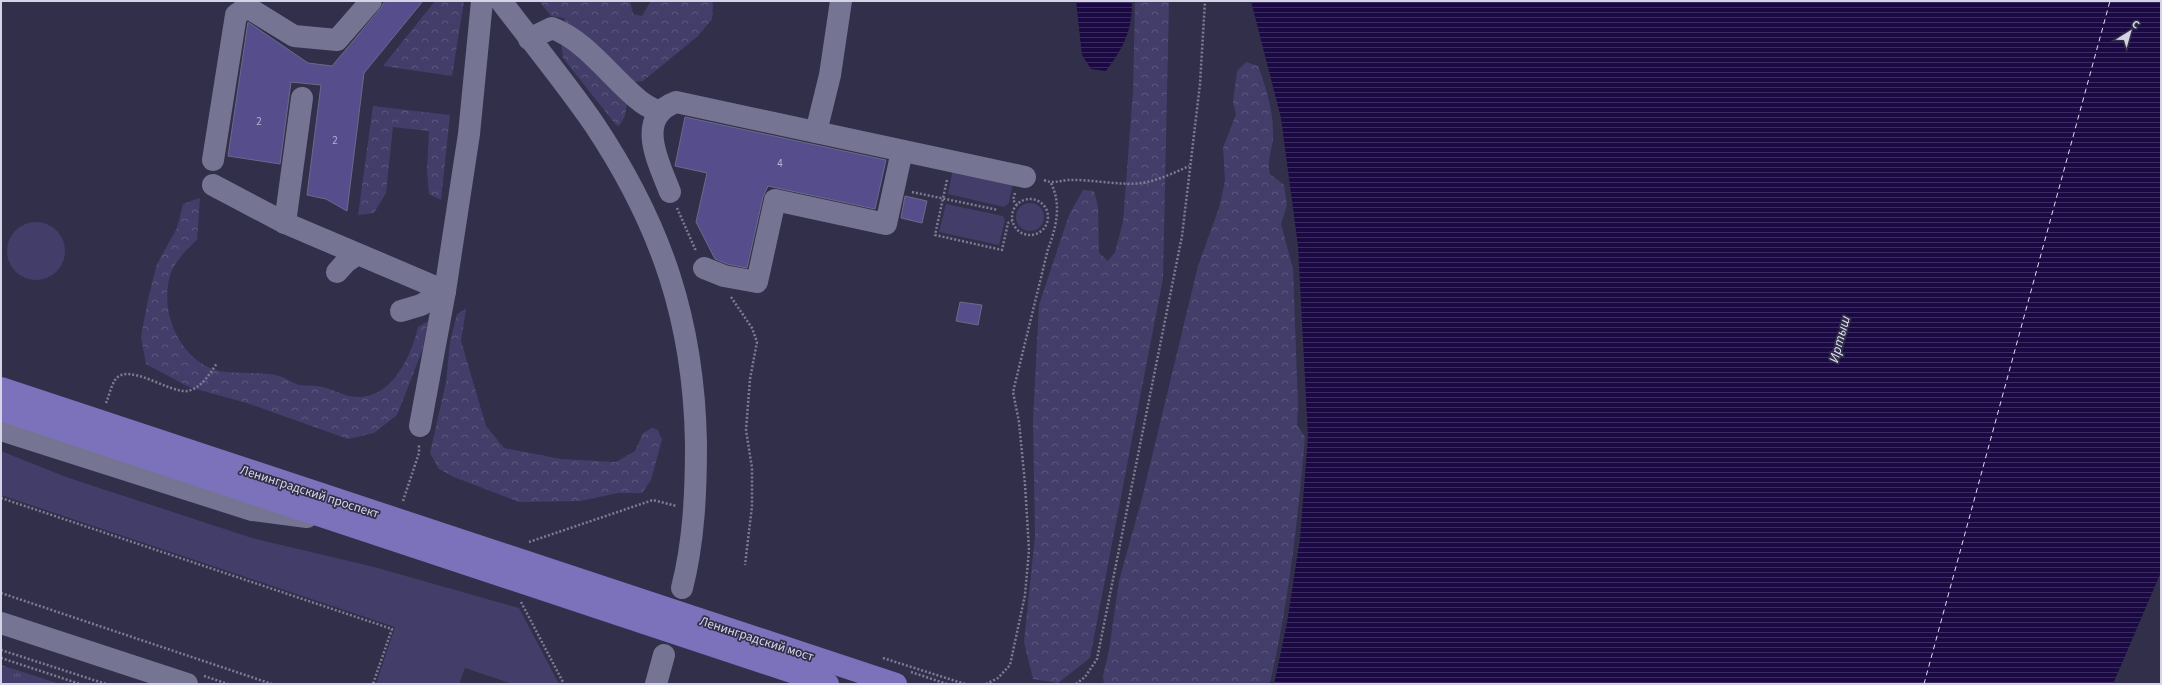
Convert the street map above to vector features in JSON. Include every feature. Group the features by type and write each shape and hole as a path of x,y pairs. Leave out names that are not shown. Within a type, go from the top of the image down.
{"main road":[{"name":"Ленинградский проспект","path":"1,388 616,602"},
{"name":"Ленинградский проспект","path":"1,410 336,520 616,602"},
{"name":"Ленинградский мост","path":"616,602 828,684"},
{"name":"Ленинградский мост","path":"616,602 896,684"}],"street":[{"path":"213,160 236,15 247,7 294,36 337,40 371,1"},
{"path":"420,426 445,291 469,134 482,1"},
{"path":"501,1 530,45 593,124 628,180 658,241 674,285 686,334 693,384 696,486 692,535 682,588"},
{"path":"816,132 830,75 841,1"},
{"path":"530,45 552,28 560,31 581,47 641,102 659,112"},
{"path":"285,223 302,98"},
{"path":"670,192 654,152 652,134 655,118 659,112 667,105 676,102 951,162 1033,178"},
{"path":"714,272 757,282 775,200 886,224 902,151"},
{"path":"628,180 660,165"},
{"path":"213,185 285,223 445,291"},
{"path":"337,272 356,254"},
{"path":"401,311 421,305 445,291"},
{"path":"1,430 252,510 336,520"},
{"path":"1,623 187,684"},
{"path":"656,684 664,655"}],"path":[{"path":"1076,684 1085,678 1097,659 1182,236 1189,166 1200,84 1205,1"},
{"path":"951,162 935,236 1002,250 1008,223 1012,221"},
{"path":"1033,178 1051,183 1067,180 1095,180 1140,183 1159,179 1189,166"},
{"path":"986,684 998,678 1010,665 1025,595 1029,550 1019,422 1013,392 1048,249 1056,228 1057,208 1055,191 1051,183"},
{"path":"894,188 998,210"},
{"path":"670,192 714,272 725,286 752,328 757,342 750,379 746,430 752,468 752,506 745,565"},
{"path":"1030,199 1042,203 1049,214 1049,220 1043,231 1031,236 1019,232 1012,221 1012,215 1017,205 1030,199"},
{"path":"106,405 115,379 120,375 137,375 179,391 188,391 199,386 217,363"},
{"path":"402,504 419,453"},
{"path":"1,498 392,628 373,684"},
{"path":"523,544 653,500 683,507"},
{"path":"1,593 272,684"},
{"path":"518,596 564,684"},
{"path":"1,650 106,684"},
{"path":"877,656 965,684"},
{"path":"1,658 80,684"}],"green space":[{"path":"435,1 464,1 452,76 383,66"},
{"path":"539,1 630,1 633,14 642,16 651,1 712,1 713,5 712,19 698,36 643,81 630,83 625,116 619,126 616,125 563,58 560,34 568,29 564,18 551,16"},
{"path":"1135,1 1169,1 1163,278 1090,658 1058,683 1033,679 1024,642 1035,536 1033,420 1039,305 1069,215 1083,190 1094,191 1098,206 1099,253 1108,261 1115,252 1123,222 1133,92"},
{"path":"1246,62 1258,66 1264,82 1273,124 1273,138 1269,158 1270,174 1284,185 1287,205 1281,224 1293,269 1298,406 1297,425 1305,437 1288,589 1271,679 1269,684 1104,684 1103,676 1109,650 1119,581 1142,498 1198,266 1219,208 1225,181 1223,148 1236,114 1233,102 1237,71"},
{"path":"373,106 450,115 441,200 429,194 427,171 429,131 393,127 386,193 374,213 358,215"},
{"path":"953,169 1013,182 1009,203 1004,207 948,194"},
{"path":"200,198 197,240 174,266 167,289 167,303 174,329 188,352 198,361 218,371 264,373 282,377 299,385 320,386 350,396 361,397 377,392 394,378 407,359 418,327 428,321 422,351 397,415 374,433 348,439 250,404 189,387 146,364 141,337 148,299 157,264 177,228 183,204"},
{"path":"1030,203 1040,207 1044,217 1040,227 1030,231 1020,227 1016,217 1020,207"},
{"path":"946,204 1003,216 1005,220 999,245 939,232"},
{"path":"30,222 42,222 57,230 65,245 65,257 57,272 42,280 30,280 15,272 7,257 7,245 15,230"},
{"path":"466,309 461,341 486,426 504,448 561,459 616,462 635,451 643,433 652,428 658,430 662,440 651,480 642,493 618,493 580,501 519,502 454,477 439,469 430,453 446,382 450,342 457,314"},
{"path":"1,451 66,477 252,538 374,567 519,608 559,684 512,684 465,668 459,684 376,684 395,627 1,495"},
{"path":"1,665 60,684 1,684"}],"water":[{"path":"1076,1 1132,1 1129,30 1118,54 1106,71 1091,69 1082,55"},
{"name":"Иртыш","path":"1251,1 2161,1 2161,572 2113,684 1274,684 1287,623 1300,538 1308,437 1298,246 1281,118"}],"building":[{"path":"385,1 423,1 364,73 347,211 326,199 307,195 321,85 291,82 280,164 228,156 248,22 308,63 332,66"},
{"path":"685,117 886,160 875,209 768,186 763,197 747,268 727,264 715,259 696,222 707,173 675,166"},
{"path":"905,196 927,201 922,223 901,218"},
{"path":"960,302 982,305 978,325 956,321"}],"ferry route":[{"path":"1924,684 2110,1"}]}
